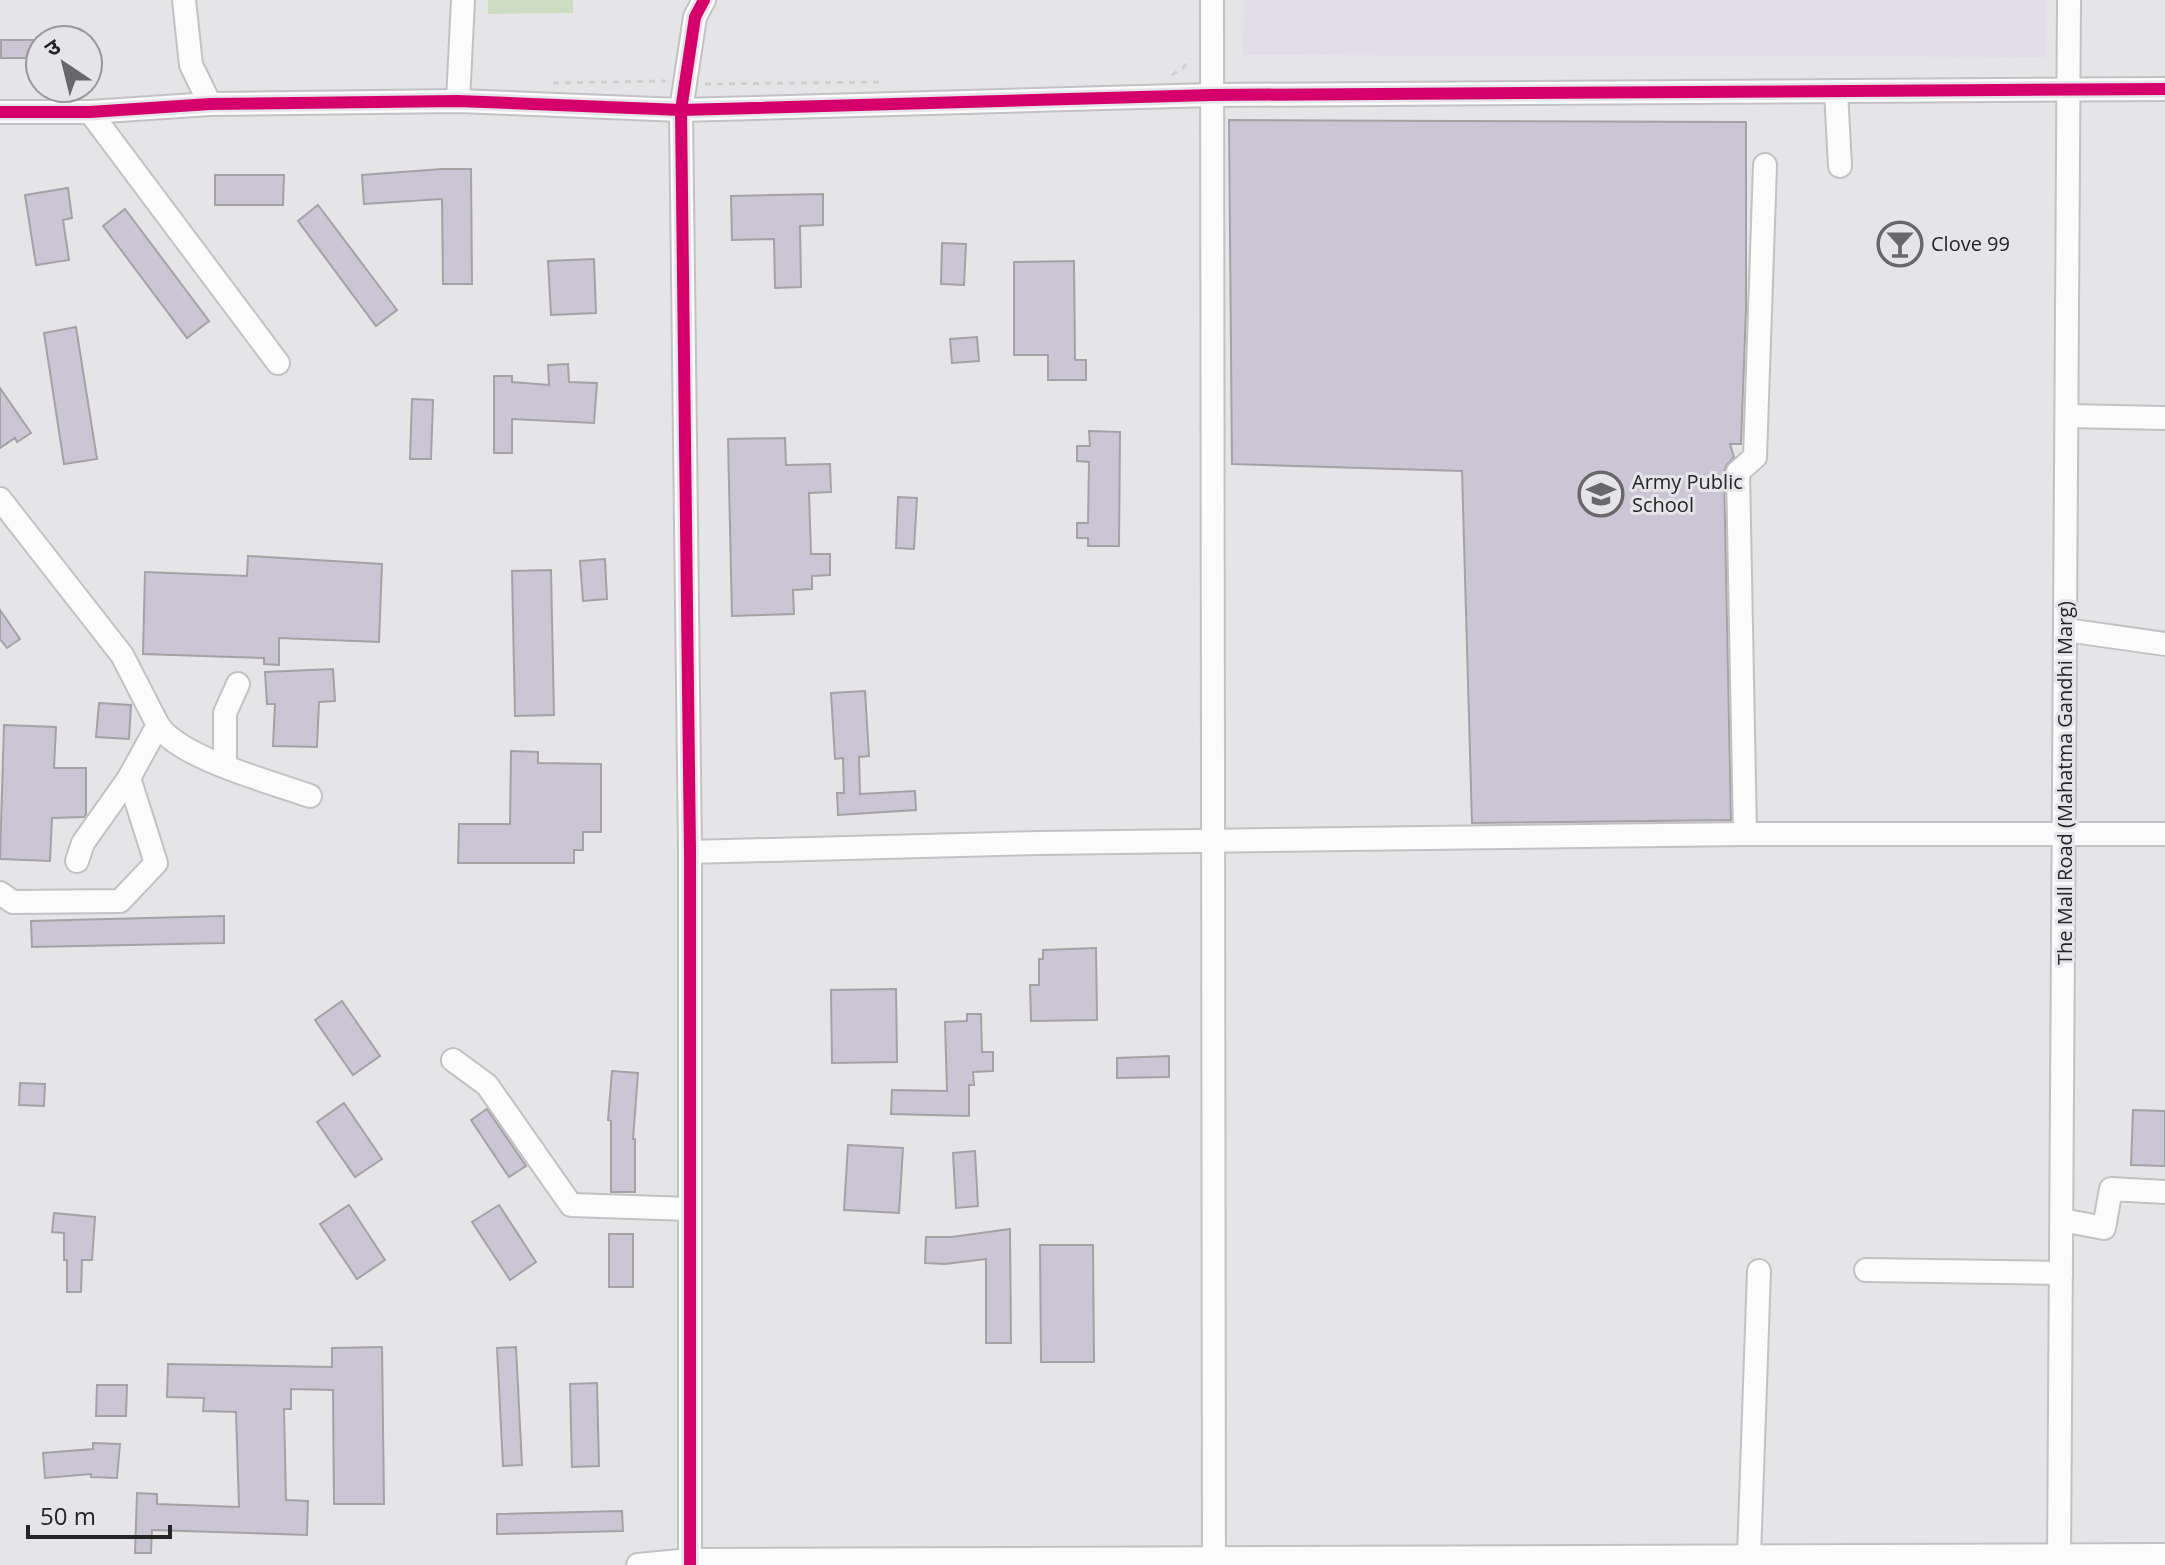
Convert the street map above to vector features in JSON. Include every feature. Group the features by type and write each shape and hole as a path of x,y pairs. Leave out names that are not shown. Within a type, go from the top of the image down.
{"street":[{"path":"184,0 191,65 210,104"},
{"path":"458,101 463,0"},
{"path":"690,1563 690,852 681,110 692,28 704,0"},
{"path":"1212,0 1214,1562"},
{"name":"The Mall Road (Mahatma Gandhi Marg)","path":"2059,1560 2069,0"},
{"path":"0,112 90,112 210,104 458,101 681,110 1211,95 2165,89"},
{"path":"1836,91 1840,166"},
{"path":"90,112 278,363"},
{"path":"1745,834 1738,472 1755,457 1765,165"},
{"path":"2067,416 2165,418"},
{"path":"0,499 122,655 165,736 192,753 310,796"},
{"path":"2066,630 2165,644"},
{"path":"225,765 225,713 238,684"},
{"path":"77,861 83,843 129,778 158,725"},
{"path":"0,893 13,902 120,901 156,863 129,778"},
{"path":"690,852 1745,834 2165,834"},
{"path":"453,1060 487,1085 571,1205 690,1209"},
{"path":"2062,1220 2104,1228 2111,1189 2165,1192"},
{"path":"1866,1270 2061,1273"},
{"path":"1749,1556 1759,1271"},
{"path":"638,1565 1669,1561 1749,1556 2059,1560 2165,1555"}],"path":[{"path":"1162,78 1183,68 1193,52"},
{"path":"546,83 666,81"},
{"path":"700,84 888,82"}],"shaded area":[{"path":"1244,0 2046,0 2046,57 1243,55"}],"green space":[{"path":"488,0 573,0 573,13 488,14"}],"building":[{"path":"1,40 24,40 24,58 1,58"},
{"name":"Army Public School","path":"1229,120 1746,122 1746,309 1741,444 1730,444 1734,457 1724,472 1731,820 1472,823 1462,471 1232,464"},
{"path":"471,169 472,284 443,284 442,199 364,204 362,175"},
{"path":"215,175 284,175 283,205 215,205"},
{"path":"68,188 72,218 63,220 69,260 36,265 25,195"},
{"path":"823,194 823,225 800,226 801,287 775,288 774,239 732,240 731,196"},
{"path":"318,205 397,310 376,326 298,221"},
{"path":"125,209 209,321 187,338 103,226"},
{"path":"942,243 966,244 964,285 941,284"},
{"path":"594,259 596,313 551,315 548,261"},
{"path":"1074,261 1075,360 1086,360 1086,380 1048,380 1048,355 1014,355 1014,262"},
{"path":"76,327 97,459 64,464 44,333"},
{"path":"977,337 979,361 952,363 950,339"},
{"path":"568,364 569,382 597,383 594,423 512,419 512,453 494,453 494,376 512,376 512,382 549,385 548,365"},
{"path":"0,388 31,433 17,442 15,438 0,448"},
{"path":"412,399 433,400 431,459 410,459"},
{"path":"1089,431 1120,432 1119,546 1088,546 1088,538 1077,538 1077,523 1088,523 1089,462 1077,461 1077,446 1090,446"},
{"path":"785,438 786,465 830,464 831,492 809,493 811,554 830,554 830,575 812,576 812,589 793,590 794,614 732,616 728,439"},
{"path":"898,497 917,498 914,549 896,548"},
{"path":"248,556 382,564 379,642 279,638 279,665 264,664 264,658 143,654 145,572 247,576"},
{"path":"605,559 607,599 583,601 580,561"},
{"path":"551,570 554,715 515,716 512,571"},
{"path":"0,610 20,639 7,648 0,639"},
{"path":"333,669 335,701 319,702 317,747 273,746 275,704 267,704 265,672"},
{"path":"865,691 869,756 859,757 860,794 915,791 916,810 838,815 837,793 844,793 843,758 835,759 831,693"},
{"path":"99,703 131,705 129,739 96,737"},
{"path":"4,725 56,727 54,768 86,768 86,814 84,817 52,818 50,861 0,859"},
{"path":"511,751 538,752 538,763 601,764 601,832 583,832 583,850 574,850 574,863 458,863 459,824 510,824"},
{"path":"224,916 224,943 32,947 31,921"},
{"path":"1096,948 1097,1020 1031,1021 1030,985 1039,985 1039,959 1043,959 1043,950"},
{"path":"896,989 897,1062 832,1063 831,990"},
{"path":"342,1001 380,1056 353,1075 315,1020"},
{"path":"967,1014 981,1014 982,1052 993,1052 993,1071 973,1072 974,1085 969,1085 969,1116 891,1114 892,1090 947,1091 945,1022 967,1021"},
{"path":"1169,1056 1169,1077 1117,1078 1117,1058"},
{"path":"612,1071 638,1073 633,1139 635,1192 611,1192 611,1121 608,1120"},
{"path":"20,1083 45,1084 44,1106 19,1105"},
{"path":"344,1103 382,1159 355,1177 317,1122"},
{"path":"487,1109 526,1166 509,1177 471,1120"},
{"path":"2133,1110 2165,1111 2165,1166 2131,1165"},
{"path":"848,1145 903,1148 899,1213 844,1210"},
{"path":"975,1151 978,1206 956,1208 953,1153"},
{"path":"349,1205 385,1260 357,1279 320,1224"},
{"path":"499,1205 536,1262 510,1280 472,1222"},
{"path":"54,1213 95,1217 92,1260 82,1260 81,1292 67,1292 64,1233 52,1232"},
{"path":"1010,1229 1011,1343 986,1343 986,1259 925,1263 926,1237 952,1237"},
{"path":"609,1234 633,1234 633,1287 609,1287"},
{"path":"1040,1245 1093,1245 1094,1362 1041,1362"},
{"path":"382,1347 384,1504 334,1504 333,1390 291,1389 291,1409 284,1409 286,1500 308,1501 307,1535 152,1530 151,1553 135,1553 137,1493 157,1494 157,1504 239,1507 236,1412 203,1411 204,1398 167,1397 168,1364 332,1367 332,1348"},
{"path":"516,1347 522,1465 503,1466 497,1348"},
{"path":"597,1383 599,1466 572,1467 570,1384"},
{"path":"97,1385 127,1385 126,1416 96,1416"},
{"path":"93,1443 120,1444 117,1478 91,1477 91,1474 45,1478 43,1453 93,1449"},
{"path":"622,1511 623,1531 497,1534 497,1514"}],"cycle path":[{"path":"690,1565 690,852 681,110 695,17 704,0"},
{"path":"0,112 90,112 210,104 458,101 681,110 1211,95 2165,89"}],"place":[{"name":"Clove 99","path":"1900,244"},
{"name":"Army Public School","path":"1601,494"}]}
